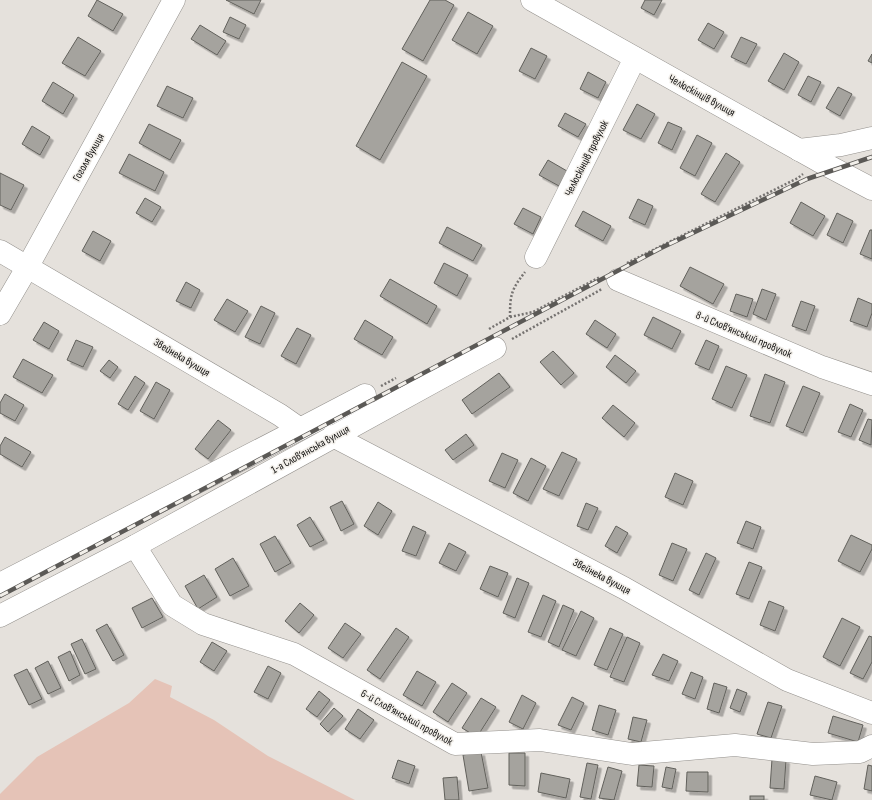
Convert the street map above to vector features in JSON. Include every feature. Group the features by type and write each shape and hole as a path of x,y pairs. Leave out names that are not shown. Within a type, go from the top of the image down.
{"street":[{"name":"Гоголя вулиця","path":"0,314 28,266 174,0"},
{"name":"Челюскінців вулиця","path":"532,0 799,150 872,189"},
{"name":"Челюскінців провулок","path":"536,257 635,58"},
{"path":"799,150 872,138"},
{"name":"Звейнека вулиця","path":"0,250 280,415 300,429"},
{"name":"8-й Слов’янський провулок","path":"615,274 822,366 872,384"},
{"name":"1-а Слов’янська вулиця","path":"0,616 134,546 333,436 488,340"},
{"path":"0,584 365,395"},
{"name":"Звейнека вулиця","path":"333,436 624,588 788,680 872,713"},
{"name":"6-й Слов’янський провулок","path":"134,546 172,605 203,624 294,654 455,744 540,740 632,754 735,745 813,754 860,752 872,746"}],"path":[{"path":"488,340 798,178 819,161"},
{"path":"510,317 510,296 518,281 536,257"},
{"path":"488,340 510,317 533,312 615,274"},
{"path":"365,395 399,376"}],"shaded area":[{"path":"155,679 172,686 170,697 214,720 268,756 355,800 0,800 0,794 37,757 129,703"}],"building":[{"path":"97,0 123,14 113,31 88,16"},
{"path":"226,0 261,0 254,14"},
{"path":"430,0 445,0 454,5 423,61 402,49"},
{"path":"645,0 662,0 654,15 641,8"},
{"path":"468,12 493,26 477,54 452,40"},
{"path":"230,17 246,25 239,39 223,32"},
{"path":"708,23 724,32 714,49 698,40"},
{"path":"200,25 226,41 217,55 191,39"},
{"path":"78,37 101,51 85,76 62,63"},
{"path":"741,37 757,44 746,64 731,57"},
{"path":"531,48 547,56 535,79 519,71"},
{"path":"784,53 799,62 784,90 768,81"},
{"path":"872,54 872,63 868,61"},
{"path":"402,62 427,76 380,160 356,146"},
{"path":"588,72 606,82 598,98 580,89"},
{"path":"808,76 821,82 811,102 798,95"},
{"path":"53,82 74,95 63,114 42,101"},
{"path":"167,86 193,98 183,118 157,106"},
{"path":"838,87 852,94 840,116 826,108"},
{"path":"637,104 655,114 641,139 623,130"},
{"path":"565,113 586,124 578,137 558,126"},
{"path":"668,122 682,128 672,150 658,143"},
{"path":"149,124 181,140 170,160 139,143"},
{"path":"32,126 50,137 40,155 22,144"},
{"path":"697,135 712,143 695,176 680,168"},
{"path":"726,153 740,162 715,202 701,194"},
{"path":"129,154 164,172 155,191 119,173"},
{"path":"548,160 567,171 559,186 539,175"},
{"path":"0,173 24,185 11,210 0,205"},
{"path":"145,198 161,207 152,222 136,213"},
{"path":"638,199 653,206 645,225 629,218"},
{"path":"801,202 825,216 813,236 790,223"},
{"path":"523,208 541,217 533,234 514,224"},
{"path":"583,211 611,226 603,241 575,226"},
{"path":"837,213 853,221 843,243 827,235"},
{"path":"447,227 482,245 473,261 439,243"},
{"path":"870,230 872,230 872,259 860,254"},
{"path":"93,231 111,241 100,261 82,251"},
{"path":"444,263 468,275 457,296 434,283"},
{"path":"690,267 724,284 713,304 680,286"},
{"path":"390,279 437,306 427,324 380,296"},
{"path":"186,282 200,290 191,308 176,301"},
{"path":"762,289 776,294 766,320 753,314"},
{"path":"736,294 753,299 747,317 730,311"},
{"path":"858,298 872,304 872,313 867,327 850,321"},
{"path":"227,299 248,311 235,332 214,320"},
{"path":"801,301 815,306 806,331 792,326"},
{"path":"261,306 275,313 260,344 245,337"},
{"path":"653,317 681,331 672,349 644,335"},
{"path":"365,320 393,337 382,355 354,339"},
{"path":"595,320 616,334 607,348 586,334"},
{"path":"44,322 59,331 49,349 33,340"},
{"path":"297,328 311,335 296,364 281,356"},
{"path":"76,340 93,347 83,367 67,360"},
{"path":"706,340 719,346 709,370 695,364"},
{"path":"553,351 574,373 561,385 540,362"},
{"path":"615,355 636,371 626,383 606,367"},
{"path":"23,359 53,375 42,393 13,377"},
{"path":"109,360 118,367 110,378 100,371"},
{"path":"726,366 747,375 732,408 712,399"},
{"path":"499,373 510,387 472,414 462,400"},
{"path":"765,374 785,382 770,423 750,416"},
{"path":"135,376 145,383 128,410 118,404"},
{"path":"156,382 170,390 154,419 140,411"},
{"path":"803,386 820,393 803,433 786,426"},
{"path":"5,394 24,405 15,421 0,413 0,403"},
{"path":"850,404 863,410 851,437 838,432"},
{"path":"613,405 635,423 624,437 602,418"},
{"path":"868,419 872,420 871,445 859,440"},
{"path":"218,420 231,430 208,459 195,449"},
{"path":"466,434 474,445 453,460 445,450"},
{"path":"5,437 31,452 22,467 0,454 0,446"},
{"path":"562,452 577,459 559,496 543,489"},
{"path":"502,453 518,460 505,488 489,481"},
{"path":"531,458 546,466 528,501 513,493"},
{"path":"675,473 693,481 683,505 665,497"},
{"path":"342,501 354,524 341,531 330,507"},
{"path":"378,502 392,511 378,535 364,526"},
{"path":"586,503 598,508 588,530 577,526"},
{"path":"310,517 324,540 310,547 297,525"},
{"path":"746,521 761,527 753,549 737,543"},
{"path":"413,526 426,532 416,556 402,551"},
{"path":"616,526 628,533 617,553 605,546"},
{"path":"851,535 872,545 872,549 860,572 838,561"},
{"path":"275,536 291,563 275,572 260,544"},
{"path":"449,543 466,552 456,571 439,563"},
{"path":"672,543 687,549 673,581 659,575"},
{"path":"706,553 716,558 699,595 689,590"},
{"path":"233,558 249,586 230,596 215,569"},
{"path":"749,562 762,567 749,599 736,594"},
{"path":"490,566 508,573 498,597 480,589"},
{"path":"204,575 217,597 198,609 185,586"},
{"path":"517,578 529,583 515,618 503,613"},
{"path":"543,595 556,601 541,637 528,632"},
{"path":"152,598 163,617 142,628 132,608"},
{"path":"769,601 784,607 775,631 760,625"},
{"path":"300,603 314,615 299,633 285,621"},
{"path":"563,605 574,610 559,647 548,642"},
{"path":"581,611 594,618 576,656 562,650"},
{"path":"842,618 860,627 840,666 823,657"},
{"path":"345,623 361,634 343,658 328,648"},
{"path":"107,624 124,655 113,661 96,630"},
{"path":"396,628 409,637 380,679 367,670"},
{"path":"610,628 623,634 607,670 594,665"},
{"path":"869,636 872,637 872,662 863,679 850,673"},
{"path":"627,637 640,643 624,682 610,677"},
{"path":"82,639 96,669 85,674 71,644"},
{"path":"212,642 227,651 214,671 200,662"},
{"path":"70,651 80,675 69,681 58,657"},
{"path":"663,654 678,661 669,681 652,675"},
{"path":"48,661 61,688 48,694 35,668"},
{"path":"268,666 281,673 268,699 254,692"},
{"path":"27,669 42,699 29,705 14,675"},
{"path":"417,671 436,682 422,706 403,695"},
{"path":"691,672 703,677 695,699 682,694"},
{"path":"452,683 467,693 448,722 433,712"},
{"path":"714,683 727,687 719,713 707,709"},
{"path":"737,689 747,693 740,712 730,708"},
{"path":"319,691 330,700 317,717 306,709"},
{"path":"522,695 536,703 523,729 509,722"},
{"path":"572,697 584,703 571,730 558,725"},
{"path":"481,698 496,707 477,737 462,728"},
{"path":"768,702 782,706 771,738 757,734"},
{"path":"599,705 616,710 608,735 592,730"},
{"path":"334,708 343,716 328,732 320,724"},
{"path":"358,709 374,720 360,739 345,729"},
{"path":"833,716 863,725 858,742 828,733"},
{"path":"633,717 647,720 641,742 628,739"},
{"path":"481,752 488,788 469,791 463,755"},
{"path":"509,753 525,753 525,786 509,785"},
{"path":"772,759 786,760 784,789 770,788"},
{"path":"398,760 415,766 409,784 392,778"},
{"path":"587,763 598,765 591,799 580,797"},
{"path":"639,765 654,766 652,787 637,786"},
{"path":"868,765 872,766 872,791 864,789"},
{"path":"608,767 622,771 614,800 599,798"},
{"path":"666,767 676,769 672,789 662,787"},
{"path":"687,772 708,772 708,792 686,791"},
{"path":"541,773 570,779 566,798 538,792"},
{"path":"815,776 837,782 832,800 810,795"},
{"path":"457,777 459,800 445,800 443,778"},
{"path":"750,796 764,796 764,800 750,800"}],"railway":[{"path":"0,596 661,248 807,179 872,157"}]}
